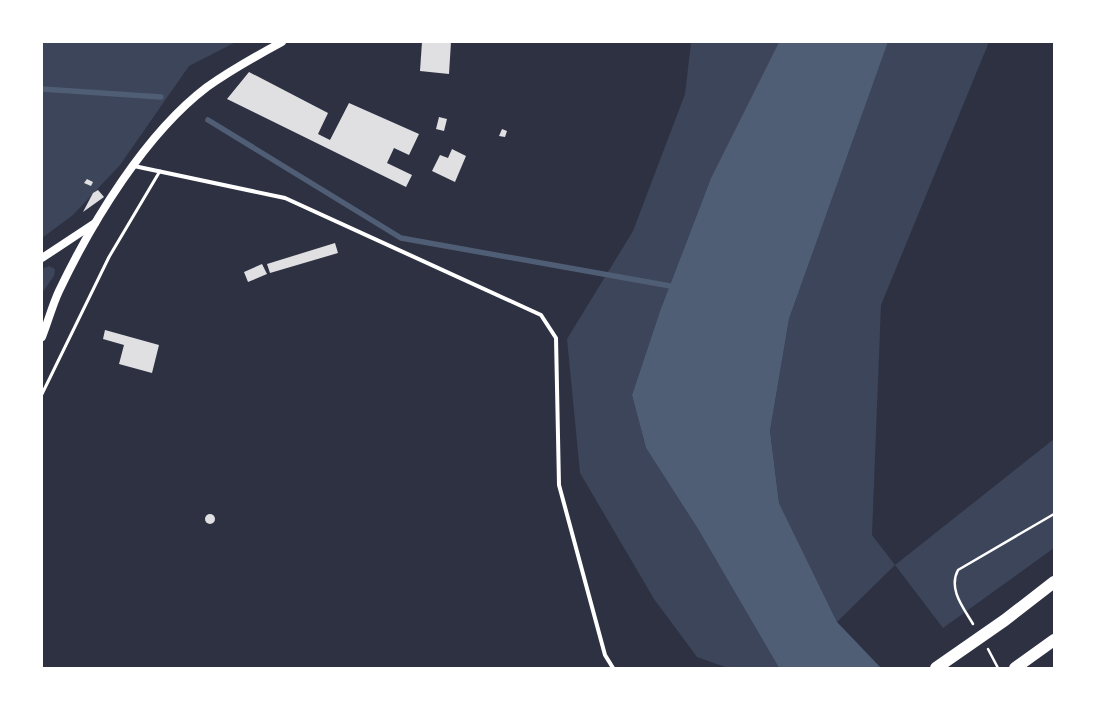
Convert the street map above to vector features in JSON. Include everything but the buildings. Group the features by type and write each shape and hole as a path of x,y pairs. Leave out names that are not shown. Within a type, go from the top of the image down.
{"highway":[{"path":"936,668 1005,620 1054,582"},
{"path":"1016,668 1054,640"}],"main road":[{"path":"42,337 58,292 96,223 133,166 168,122 206,88 242,63 282,42"},
{"path":"42,258 96,223"}],"street":[{"path":"133,166 285,198 541,315 556,338 559,485 605,655 613,668"}],"lane":[{"path":"42,394 110,257 161,171"}],"path":[{"path":"976,630 954,588 954,578 958,570 1054,514"},
{"path":"987,649 998,668"}],"shaded area":[{"path":"42,42 236,42 189,66 120,165 73,215 42,238"},
{"path":"691,42 779,42 711,178 660,311 632,395 646,448 698,529 779,668 728,668 697,657 654,599 580,473 567,339 633,231 685,94"},
{"path":"779,42 888,42 789,319 770,431 779,503 837,622 881,668 779,668 698,529 646,448 632,395 660,311 711,178"},
{"path":"888,42 989,42 881,305 872,535 895,565 837,622 779,503 770,431 789,319"},
{"path":"49,266 55,269 54,276 42,293 42,269"},
{"path":"1054,439 1054,548 943,628 895,565"}],"waterway":[{"path":"42,89 161,97"},
{"path":"208,120 401,238 676,287"}]}
